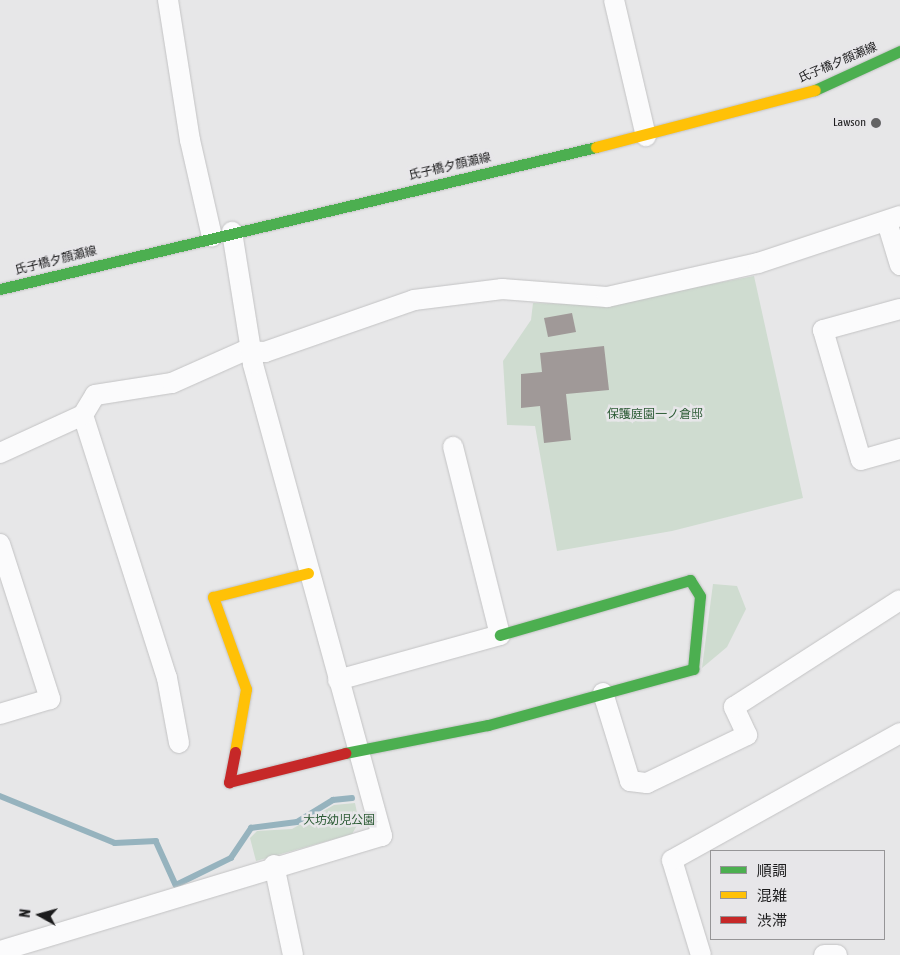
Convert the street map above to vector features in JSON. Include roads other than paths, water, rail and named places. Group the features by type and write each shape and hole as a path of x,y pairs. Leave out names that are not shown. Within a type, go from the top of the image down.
{"street":[{"path":"168,0 186,121 212,237"},
{"path":"614,0 646,136"},
{"name":"氏子橋夕顔瀬線","path":"0,289 232,232 646,136 817,89 900,51"},
{"path":"0,453 83,415 95,395 172,384 244,351 266,352 414,300 502,289 607,297 758,263 893,219 900,265"},
{"path":"0,950 40,947 274,866 382,836 356,750 308,573 253,351 232,232"},
{"path":"900,309 823,330 861,460 900,449"},
{"path":"83,415 167,678 179,743"},
{"path":"453,447 500,635"},
{"path":"0,544 50,699 0,714"},
{"path":"308,573 212,597 246,689 229,782 356,750 488,725 603,692 693,669 700,596 690,580 338,680"},
{"path":"603,692 630,782 647,783 747,735 734,707 900,600"},
{"path":"701,955 672,860 900,732"},
{"path":"274,866 293,955"},
{"path":"824,955 837,955"}],"waterway":[{"path":"0,796 115,843 156,841 176,885 231,858 251,828 297,822 333,800 352,798"}],"place":[{"name":"Lawson","path":"876,123"}],"park label":[{"name":"保護庭園一ノ倉邸","path":"655,415"},
{"name":"大坊幼児公園","path":"339,821"}]}
